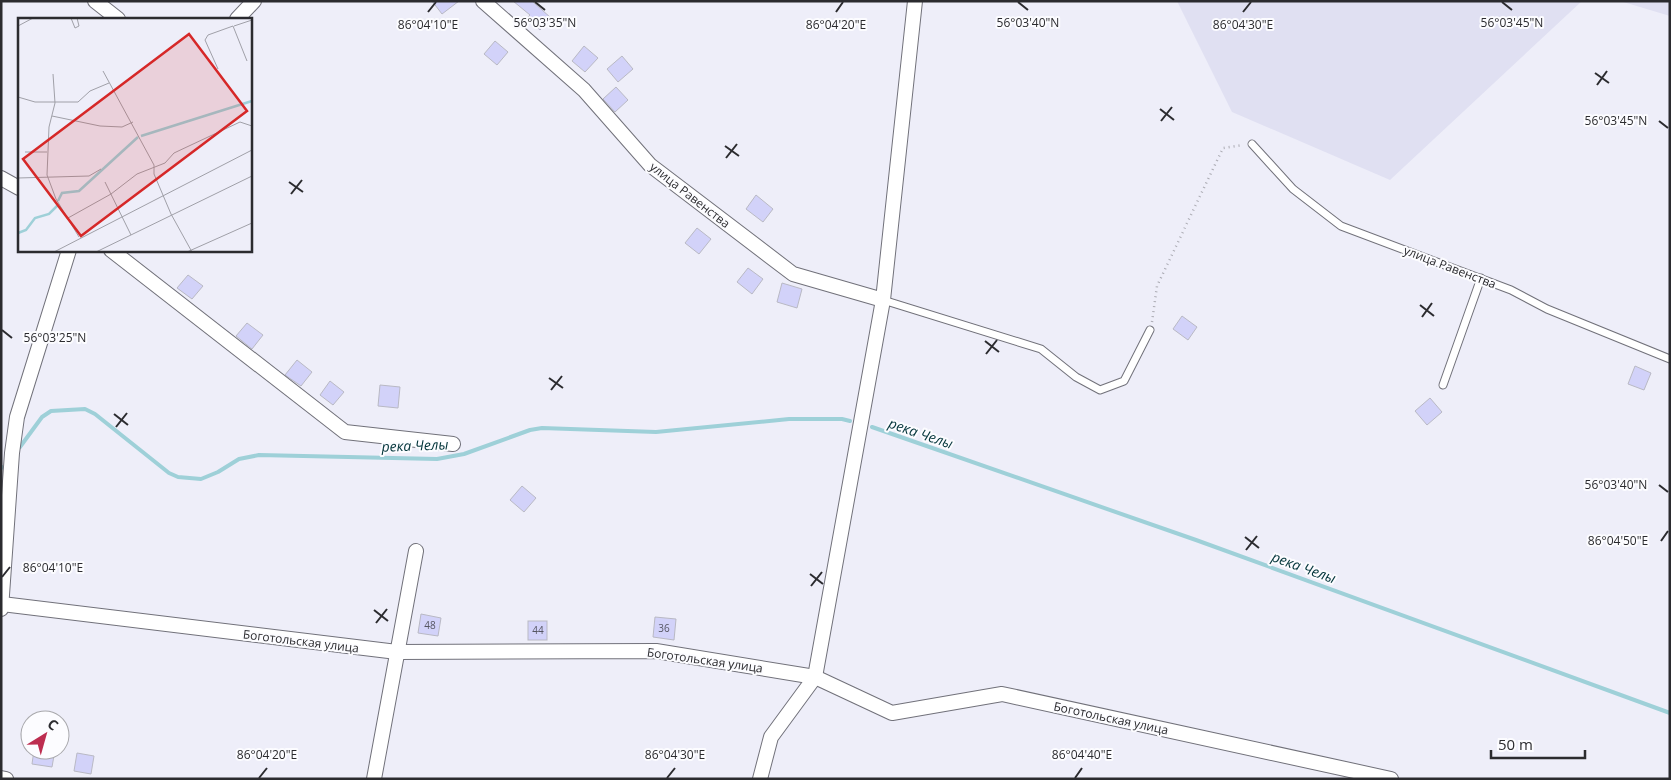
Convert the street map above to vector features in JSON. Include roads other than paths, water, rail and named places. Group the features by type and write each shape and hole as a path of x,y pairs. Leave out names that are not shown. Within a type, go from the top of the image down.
{"street":[{"path":"95,1 117,18"},
{"path":"238,18 254,1"},
{"name":"улица Равенства","path":"483,1 584,90 650,165 793,274 883,300"},
{"path":"760,779 771,737 816,677 883,300 914,1"},
{"path":"1,178 18,187"},
{"path":"1,609 12,453 17,417 69,251"},
{"path":"112,251 345,432 453,444"},
{"path":"374,779 416,551"},
{"name":"Боготольская улица","path":"2,604 397,652 656,650 816,677 892,713 1002,694 1391,779"},
{"path":"1,778 6,779"}],"lane":[{"name":"улица Равенства","path":"1252,144 1294,189 1341,226 1511,290 1546,309 1670,359"},
{"path":"1443,385 1481,278"},
{"path":"883,300 1041,349 1076,377 1100,390 1124,381 1150,330"}],"waterway":[{"name":"река Челы","path":"20,447 42,417 51,411 85,409 95,414 169,473 178,477 201,479 218,472 239,459 259,455 437,459 464,454 530,430 542,428 656,432 789,419 842,419 850,421"},
{"name":"река Челы","path":"872,427 1196,540 1670,713"}]}
